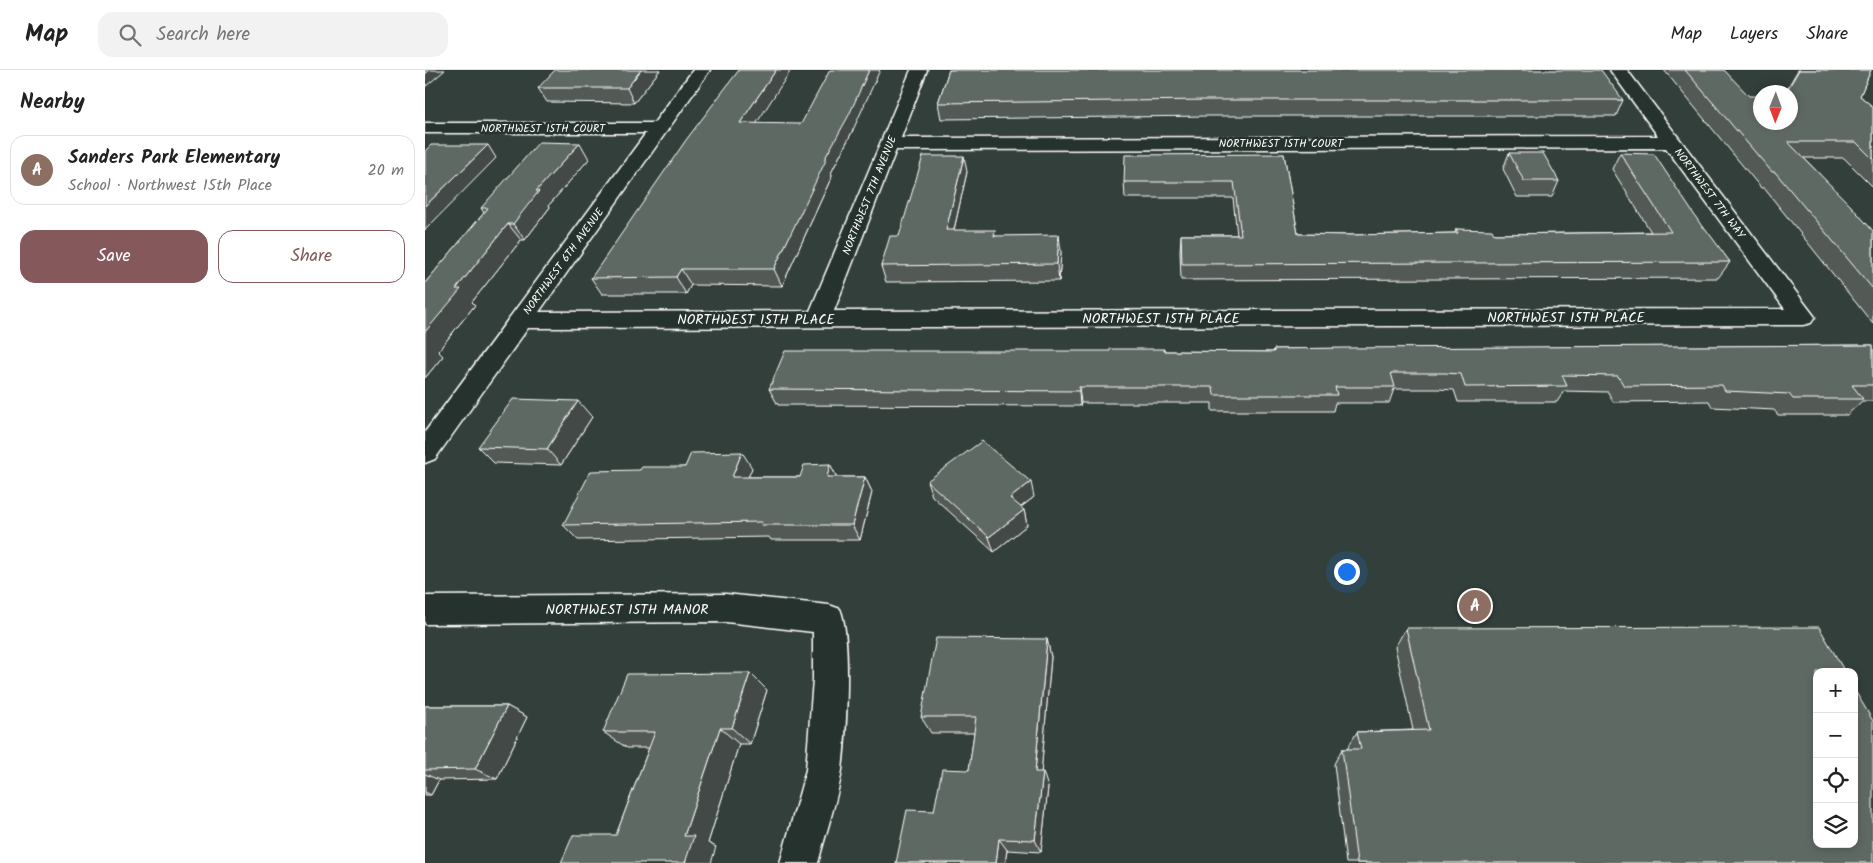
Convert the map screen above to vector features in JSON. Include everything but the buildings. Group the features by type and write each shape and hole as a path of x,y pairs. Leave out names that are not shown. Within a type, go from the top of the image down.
{"street":[{"name":"NORTHWEST 6TH AVENUE","path":"425,452 702,70"},
{"name":"NORTHWEST 7TH AVENUE","path":"819,319 919,70"},
{"name":"NORTHWEST 7TH WAY","path":"1618,70 1803,317"},
{"name":"NORTHWEST 15TH COURT","path":"425,128 661,128"},
{"name":"NORTHWEST 15TH COURT","path":"890,144 1672,142"},
{"name":"NORTHWEST 15TH PLACE","path":"520,320 1803,317"},
{"name":"NORTHWEST 15TH MANOR","path":"425,610 725,608 829,620 830,679 824,770 799,863"}],"place":[{"name":"Sanders Park Elementary","path":"1475,606"}]}
